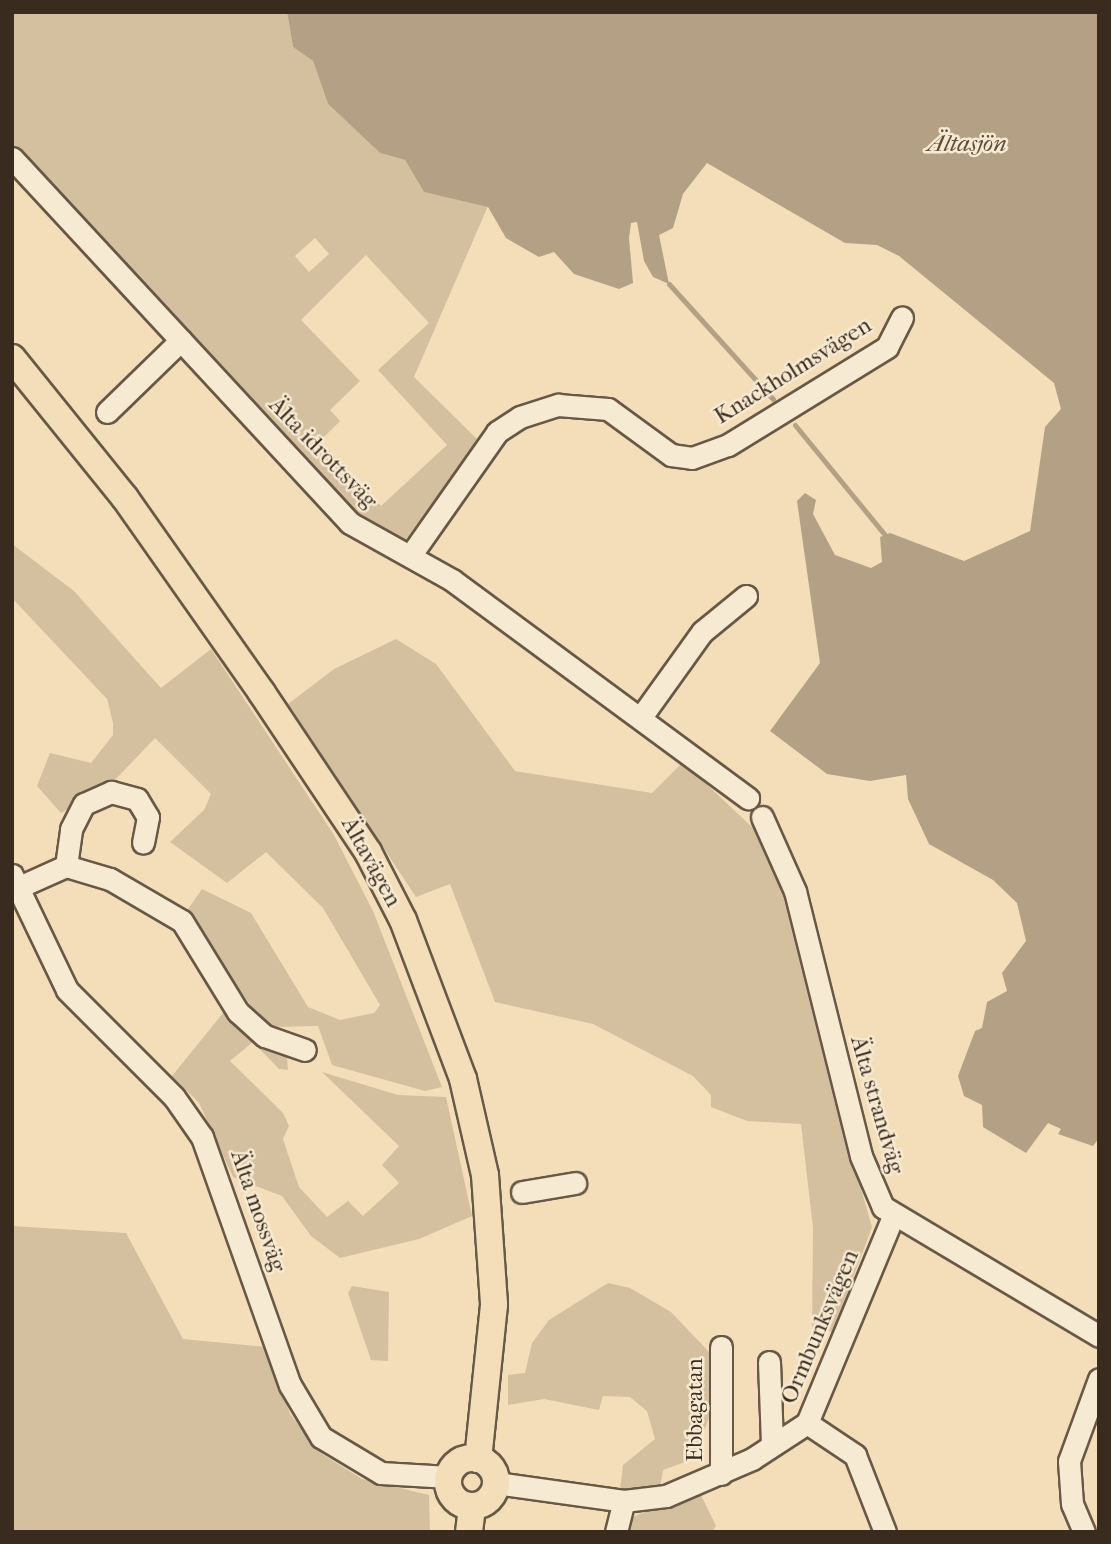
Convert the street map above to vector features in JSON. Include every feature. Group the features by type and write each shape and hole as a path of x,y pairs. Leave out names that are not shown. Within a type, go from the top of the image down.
{"main road":[{"name":"Ältavägen","path":"12,358 125,498 277,714 368,852 403,920 463,1079 485,1175 494,1305 478,1459"},
{"path":"478,1459 492,1469 496,1483 488,1500 471,1519 456,1500 449,1478 456,1465 478,1459"}],"street":[{"name":"Älta idrottsväg","path":"12,158 350,523 410,556 641,717 748,798"},
{"name":"Knackholmsvägen","path":"410,556 497,432 520,417 558,405 608,409 671,455 692,458 728,445 887,347 902,318"},
{"path":"107,412 181,340"},
{"path":"641,717 702,632 746,596"},
{"path":"66,866 71,828 84,804 111,792 137,799 148,817 143,843"},
{"name":"Älta strandväg","path":"762,817 799,903 869,1181 893,1216 1099,1336"},
{"path":"16,881 66,866 98,873 182,921 238,1012 265,1035 305,1050"},
{"name":"Älta mossväg","path":"16,881 66,990 174,1097 202,1138 290,1385 315,1428 345,1456 381,1473 449,1478"},
{"path":"523,1192 575,1183"},
{"name":"Ormbunksvägen","path":"496,1483 624,1502 666,1496 720,1474 807,1423 893,1216"},
{"name":"Ebbagatan","path":"720,1474 721,1347"},
{"path":"769,1362 772,1444"},
{"path":"1084,1532 1072,1504 1069,1461 1099,1379"},
{"path":"807,1423 855,1455 885,1532"},
{"path":"616,1532 624,1502"}],"shaded area":[{"path":"12,12 287,12 293,47 313,61 328,104 380,153 405,160 424,192 488,206 414,377 479,441 397,551 362,532 12,158","holes":["315,238 329,254 309,272 295,256","366,255 429,323 378,370 447,445 381,506 320,441 340,421 330,410 360,381 301,320"]},
{"path":"12,544 74,591 161,688 211,649 334,835 373,911 442,1087 425,1091 332,1065 318,1026 273,1027 260,1019 186,912 202,889 251,913 308,1007 340,1020 374,1013 380,1005 323,908 266,852 227,883 170,842 204,810 211,794 155,738 116,779 61,813 37,786 50,753 91,763 113,735 113,723 107,699 12,598"},
{"path":"396,639 436,664 515,771 652,793 683,762 767,841 802,920 839,1113 872,1227 833,1332 812,1327 813,1228 801,1124 747,1121 711,1107 711,1095 693,1076 593,1024 495,1002 450,884 416,897 288,704 334,669"},
{"path":"227,1008 287,1055 288,1070 279,1069 253,1042 230,1061 283,1113 289,1126 283,1139 299,1187 327,1217 348,1201 363,1216 399,1183 382,1165 399,1146 322,1072 398,1095 446,1097 472,1216 419,1239 340,1258 311,1236 282,1196 233,1177 199,1103 172,1076"},
{"path":"12,1226 126,1233 183,1339 267,1347 290,1414 322,1454 362,1479 429,1495 430,1532 12,1532"},
{"path":"608,1283 630,1288 671,1312 712,1355 712,1409 698,1448 691,1460 663,1470 660,1487 647,1491 620,1489 623,1465 655,1439 647,1411 630,1397 603,1396 599,1410 544,1399 508,1405 508,1375 525,1373 532,1343 549,1320"},
{"path":"352,1286 389,1292 388,1361 371,1360 348,1293"},
{"path":"698,1489 716,1526 712,1532 624,1532 633,1517"}],"water":[{"name":"Ältasjön","path":"287,12 1099,12 1099,1138 1093,1146 1058,1134 1061,1129 1048,1123 1026,1153 983,1127 982,1105 964,1096 958,1076 975,1031 982,1028 987,1002 1007,991 1002,973 1026,941 1017,903 993,880 929,844 908,799 906,775 870,781 827,774 770,731 820,663 797,501 805,493 816,500 813,514 835,555 871,568 882,562 880,537 890,533 964,561 1030,531 1045,427 1061,409 1054,383 899,256 877,245 845,243 707,163 683,194 673,228 659,235 669,284 653,277 644,261 637,222 631,223 629,238 633,283 619,289 574,274 554,252 539,257 506,238 488,207 424,192 405,160 380,153 328,104 313,61 293,47"}],"waterway":[{"path":"669,284 773,399"},
{"path":"795,425 885,535"}]}
